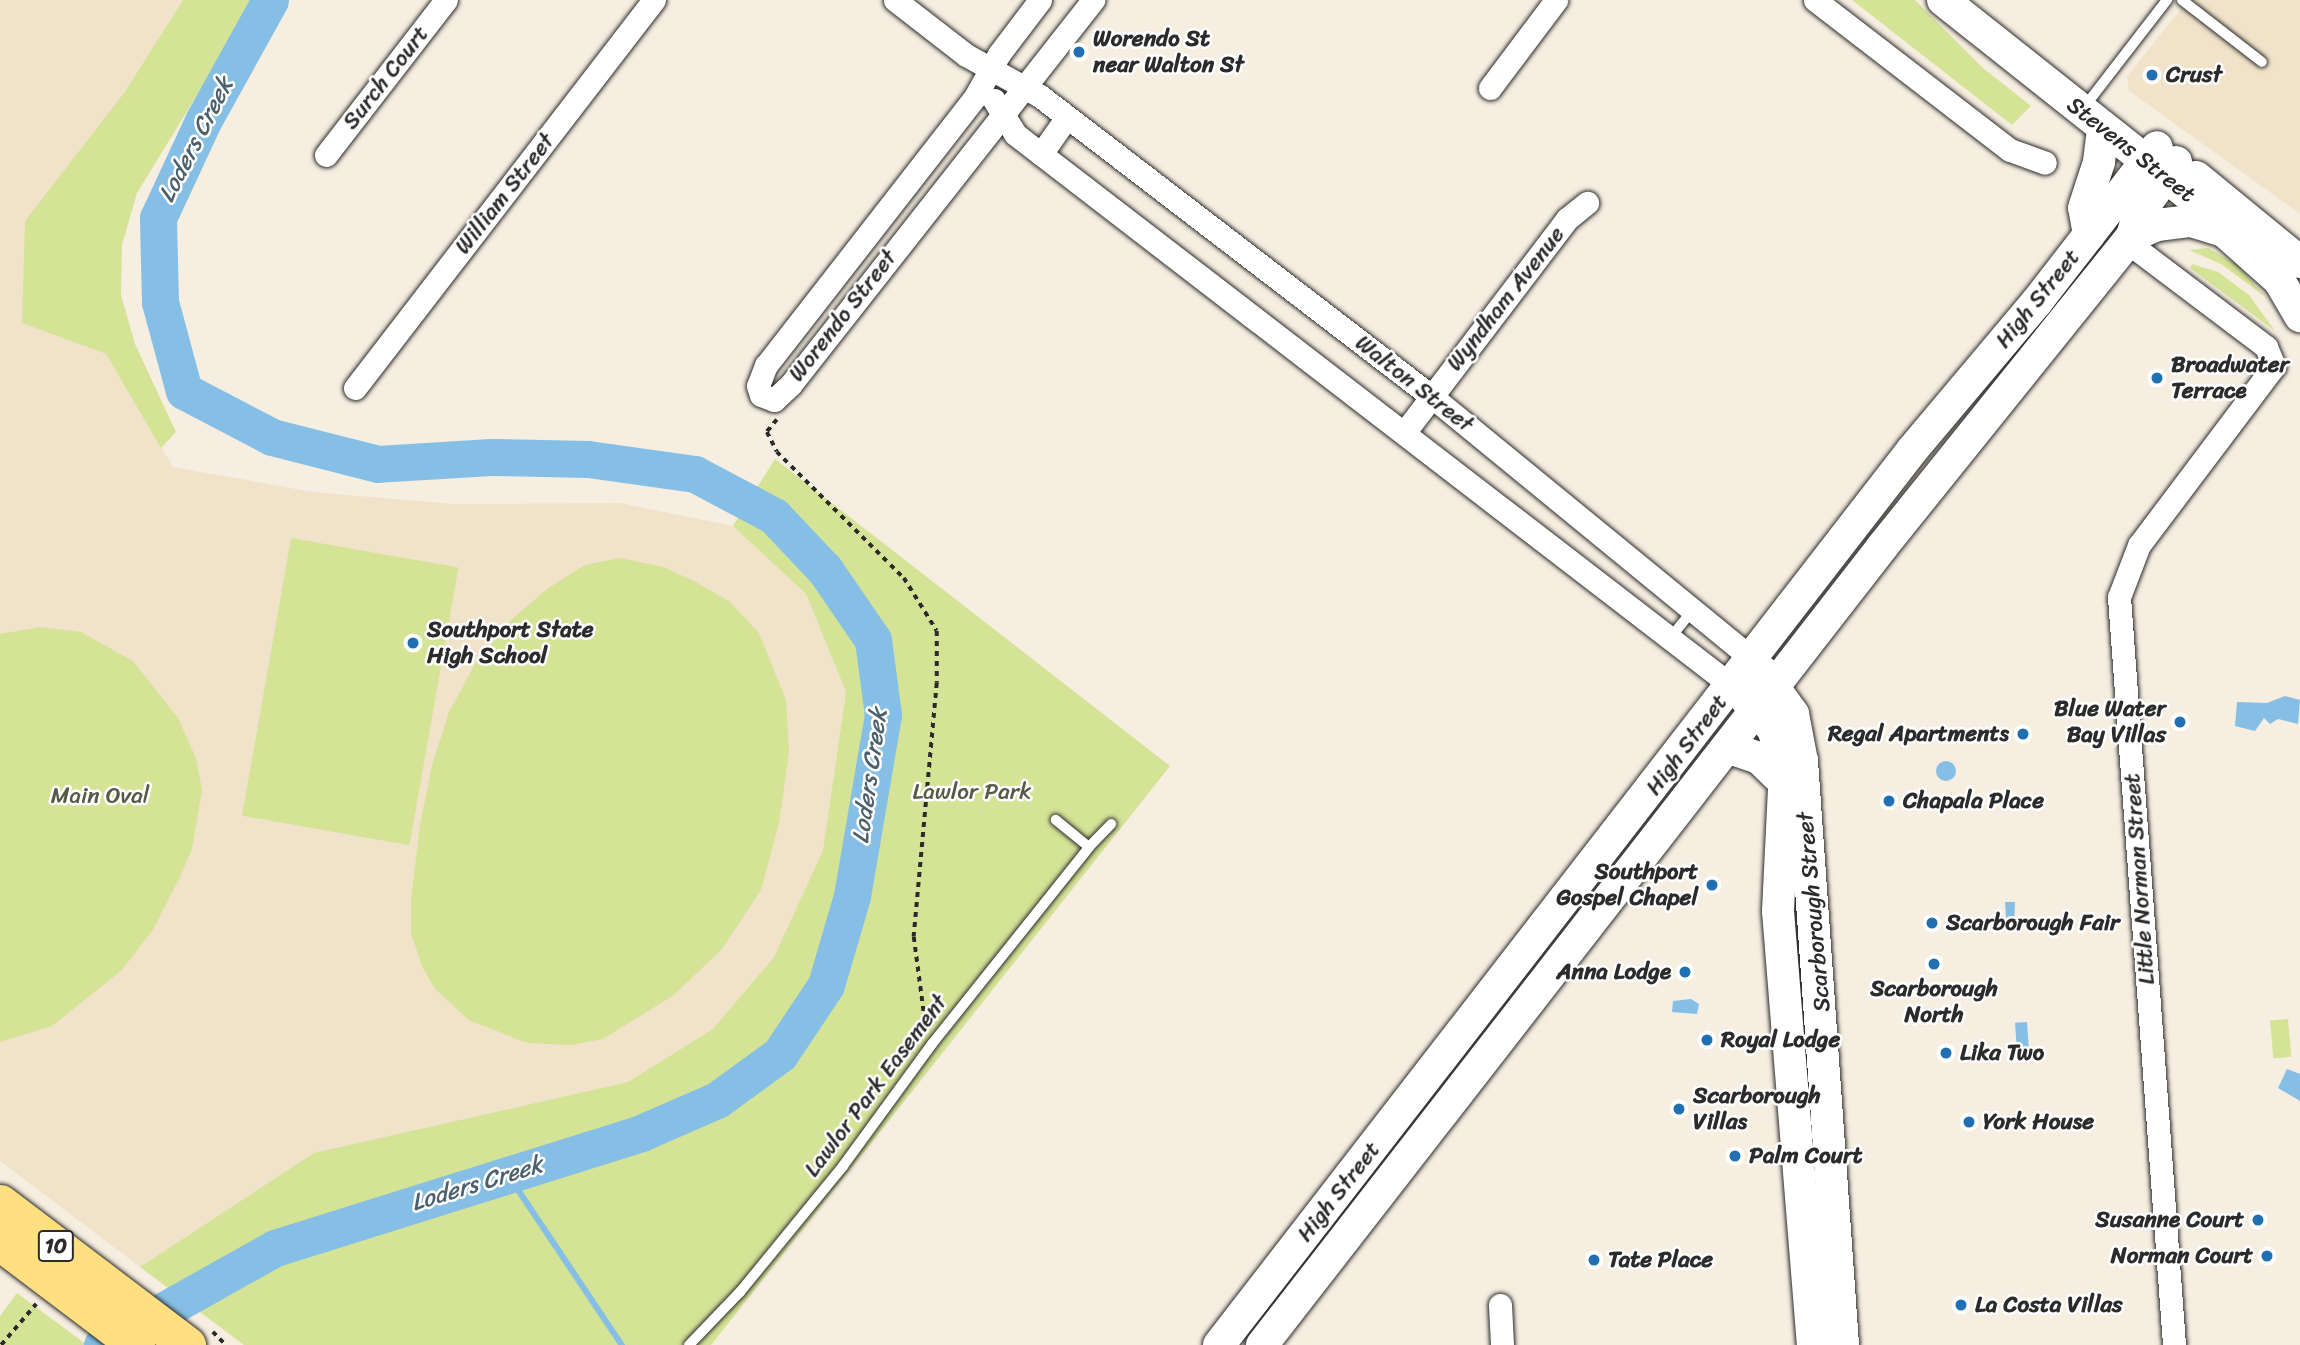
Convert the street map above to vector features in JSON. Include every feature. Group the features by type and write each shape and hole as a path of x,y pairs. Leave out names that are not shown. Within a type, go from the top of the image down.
{"highway":[{"name":"10","path":"0,1203 98,1297 136,1345"},
{"name":"10","path":"0,1242 98,1297 196,1335"}],"main road":[{"name":"Stevens Street","path":"1943,0 2103,128 2161,162 2300,262"},
{"name":"Stevens Street","path":"1972,0 2092,97 2161,162 2224,231 2268,267 2300,316"},
{"path":"2089,235 2084,208 2099,162 2103,128"},
{"name":"High Street","path":"1219,1345 1275,1301 1577,912 1732,686 1913,449 2089,235 2161,162"},
{"name":"High Street","path":"1577,912 1727,747 2129,238 2161,162"},
{"path":"2129,238 2157,225 2191,221 2224,231"},
{"name":"Scarborough Street","path":"1753,660 1781,743 1795,887 1816,1173 1843,1345"},
{"name":"Scarborough Street","path":"1732,686 1766,698 1793,714 1799,739 1795,887"},
{"path":"1727,747 1759,758 1786,784"},
{"name":"Scarborough Street","path":"1813,1345 1816,1173"},
{"name":"High Street","path":"1262,1345 1275,1301"}],"street":[{"name":"Surch Court","path":"326,155 446,0"},
{"name":"William Street","path":"355,388 654,0"},
{"name":"Walton Street","path":"895,0 966,55 987,75 1002,112 1015,134 1732,686"},
{"name":"Worendo Street","path":"1040,0 987,75 876,249 783,393 774,400 761,395 758,386 766,365 876,249 1002,112 1093,0"},
{"path":"1490,88 1556,0"},
{"path":"1815,0 2010,150 2045,163"},
{"name":"Walton Street","path":"987,75 1024,87 1067,117 1431,396 1753,660"},
{"path":"1041,154 1067,117"},
{"name":"Wyndham Avenue","path":"1404,433 1567,219 1587,203"},
{"name":"Little Norman Street","path":"2129,238 2266,347 2273,356 2271,374 2139,545 2119,597 2174,1345"},
{"path":"1500,1305 1502,1345"}],"lane":[{"path":"2092,97 2167,0"},
{"path":"2182,0 2262,62"},
{"path":"1671,637 1694,609"},
{"path":"1056,820 1089,847"},
{"name":"Lawlor Park Easement","path":"689,1345 740,1292 843,1166 930,1047 1089,847 1111,824"}],"path":[{"path":"784,412 767,432 777,452 904,578 937,631 937,683 914,937 930,1047"},
{"path":"1,1345 39,1300"},
{"path":"196,1335 226,1345"}],"shaded area":[{"name":"Southport State High School","path":"0,0 183,0 124,93 22,323 106,354 173,467 313,492 453,504 620,503 733,526 806,594 846,692 823,850 774,957 713,1029 628,1082 314,1154 140,1267 0,1161"},
{"path":"2188,0 2300,0 2300,214 2129,91 2127,76"}],"green space":[{"path":"183,0 255,0 137,193 122,245 121,295 135,344 176,432 161,448 106,354 22,323 25,221 124,93"},
{"path":"1852,0 1915,0 1983,68 2031,106 2012,125"},
{"path":"2208,248 2236,264 2267,298 2221,264 2189,250"},
{"path":"2192,264 2218,272 2249,295 2275,331 2190,268"},
{"name":"Lawlor Park","path":"775,459 1170,766 711,1345 244,1345 140,1267 314,1153 628,1082 713,1029 774,957 823,850 846,692 806,594 733,526"},
{"path":"291,538 458,568 409,845 242,816"},
{"path":"620,558 663,567 694,581 730,602 759,633 786,700 789,753 779,823 761,890 722,949 674,995 603,1039 571,1045 527,1043 469,1020 435,989 422,966 411,934 411,899 420,825 432,765 449,712 475,664 511,620 547,589 585,565"},
{"name":"Main Oval","path":"40,627 81,632 133,661 178,718 196,758 202,790 192,849 179,879 154,928 122,970 52,1026 0,1042 0,634"},
{"path":"2288,1019 2291,1057 2273,1058 2270,1021"},
{"path":"17,1293 87,1345 0,1345 0,1316"}],"water":[{"path":"2285,696 2300,700 2298,724 2278,719 2270,724 2264,718 2255,731 2235,726 2237,702 2267,703"},
{"path":"1946,761 1953,764 1956,771 1953,778 1946,781 1939,778 1936,771 1939,764"},
{"path":"2005,902 2015,902 2014,932 2007,932"},
{"path":"1691,999 1699,1004 1697,1014 1672,1012 1673,1001"},
{"path":"2027,1022 2029,1052 2017,1053 2015,1023"},
{"path":"2287,1069 2300,1074 2300,1101 2278,1088"}],"waterway":[{"name":"Loders Creek","path":"102,1345 275,1248 641,1133 717,1100 780,1054 826,985 852,896 883,715 873,640 825,570 774,516 695,474 588,459 491,457 378,464 272,437 184,391 160,302 158,218 203,121 270,0"},
{"path":"508,1175 622,1345"}],"place":[{"name":"Worendo St near Walton St","path":"1079,52"},
{"name":"Crust","path":"2152,75"},
{"name":"Broadwater Terrace","path":"2157,378"},
{"name":"Southport State High School","path":"413,643"},
{"name":"Blue Water Bay Villas","path":"2180,722"},
{"name":"Regal Apartments","path":"2023,734"},
{"name":"Chapala Place","path":"1889,801"},
{"name":"Southport Gospel Chapel","path":"1712,885"},
{"name":"Scarborough Fair","path":"1932,923"},
{"name":"Scarborough North","path":"1934,964"},
{"name":"Anna Lodge","path":"1685,972"},
{"name":"Royal Lodge","path":"1707,1040"},
{"name":"Lika Two","path":"1946,1053"},
{"name":"Scarborough Villas","path":"1679,1109"},
{"name":"York House","path":"1969,1122"},
{"name":"Palm Court","path":"1735,1156"},
{"name":"Susanne Court","path":"2258,1220"},
{"name":"Norman Court","path":"2267,1256"},
{"name":"Tate Place","path":"1594,1260"},
{"name":"La Costa Villas","path":"1961,1305"}]}
